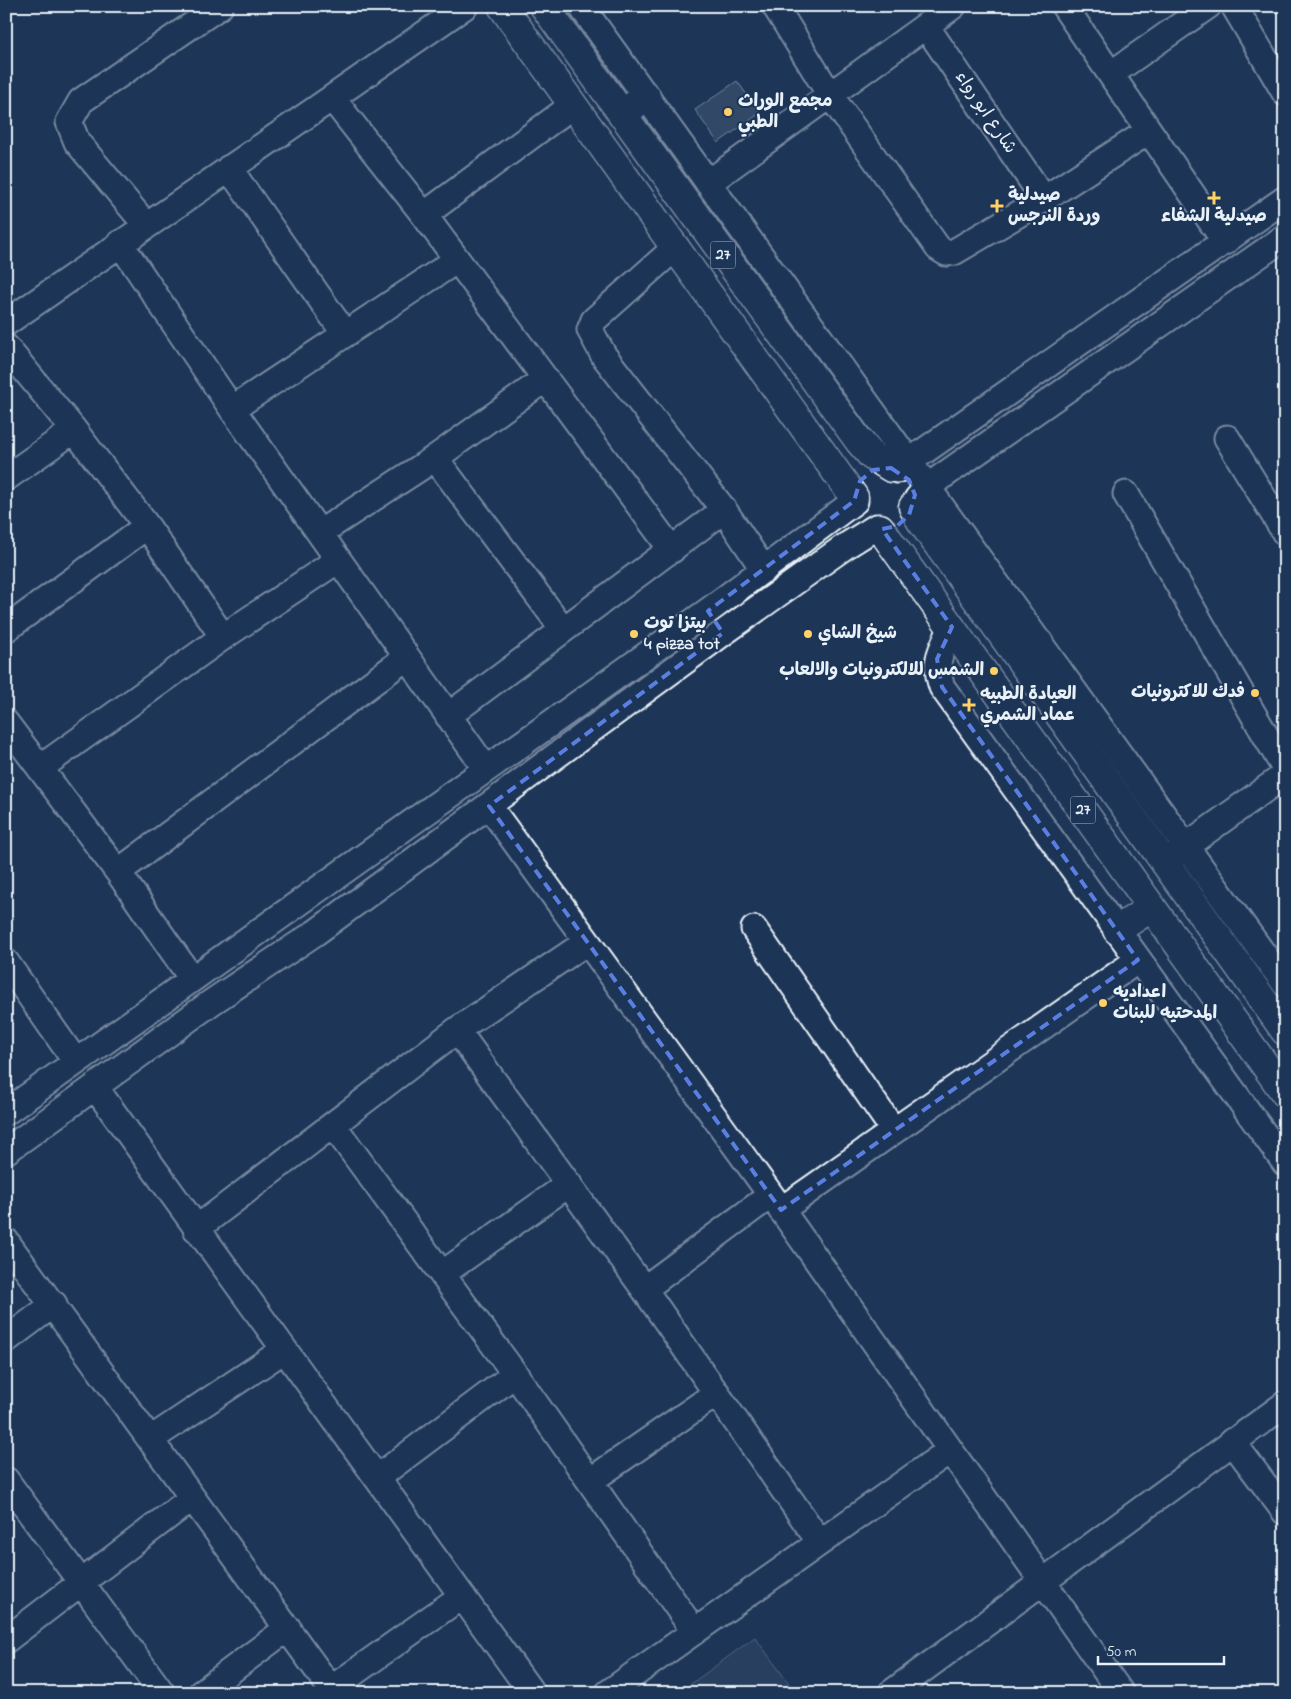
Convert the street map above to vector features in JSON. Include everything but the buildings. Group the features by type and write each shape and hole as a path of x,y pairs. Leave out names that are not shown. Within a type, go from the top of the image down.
{"main road":[{"name":"27","path":"502,6 676,247 854,499 862,517 878,527 952,627 1152,907 1277,1075 1285,1093"},
{"name":"27","path":"544,6 859,441 872,456 899,467 913,487 918,499 921,521 1029,651 1165,863 1285,1031"},
{"path":"622,115 646,96"},
{"path":"854,499 856,488 866,474 882,468 899,467"},
{"path":"878,527 897,526 904,521 918,499"},
{"path":"1117,930 1152,907"}],"street":[{"path":"146,225 77,142 68,122 81,101 220,6"},
{"path":"6,322 465,6"},
{"path":"581,6 708,183 899,467 1285,199"},
{"path":"775,6 830,95 938,248 946,253 954,252 1044,199 1149,131"},
{"path":"708,183 953,6"},
{"path":"1064,6 1224,242"},
{"path":"1111,74 1208,6"},
{"path":"1234,6 1285,93"},
{"name":"شارع ابو رواء","path":"926,26 1044,199"},
{"path":"332,98 424,215 672,550"},
{"path":"424,215 573,105"},
{"path":"229,168 345,334"},
{"path":"918,499 1285,237"},
{"path":"120,243 232,409 321,532 338,560 486,768"},
{"path":"676,247 594,320 590,330 594,341 604,356 724,510 764,570"},
{"path":"232,409 457,260"},
{"path":"6,347 74,430 147,526 223,636"},
{"path":"321,532 435,458 545,379"},
{"path":"6,478 74,430"},
{"path":"1227,438 1285,533"},
{"path":"435,458 563,629"},
{"path":"1126,494 1285,769"},
{"path":"6,1112 708,611 764,570 854,499"},
{"path":"448,716 724,510"},
{"path":"6,629 147,526"},
{"path":"6,1151 212,1002 366,897 722,633 844,547 878,527"},
{"path":"40,768 223,636 338,560"},
{"path":"708,611 722,633"},
{"path":"952,627 937,659 942,687 1285,1163"},
{"path":"1029,651 1185,846 1285,984"},
{"path":"118,872 407,657"},
{"path":"6,723 118,872 192,979"},
{"path":"1165,863 1185,846 1285,775"},
{"path":"489,806 776,1202 949,1451 1121,1693"},
{"path":"345,869 344,883 346,888 350,892 366,897"},
{"path":"294,906 313,910 317,918 315,933"},
{"path":"754,929 894,1131"},
{"path":"196,1230 457,1030 587,942"},
{"path":"644,1289 776,1202 894,1131 1138,960"},
{"path":"6,962 76,1062"},
{"path":"457,1030 644,1289 819,1541"},
{"path":"95,1087 196,1230 378,1477 532,1693"},
{"path":"333,1125 515,1374 694,1631"},
{"path":"442,1274 568,1184"},
{"path":"6,1241 54,1304 192,1498 333,1691 462,1596"},
{"path":"6,1340 54,1304"},
{"path":"151,1439 284,1350"},
{"path":"378,1477 515,1374"},
{"path":"590,1481 716,1393"},
{"path":"890,1693 1285,1404"},
{"path":"1232,1441 1285,1512"},
{"path":"608,1693 819,1541 949,1451"},
{"path":"6,1480 162,1693"},
{"path":"6,1640 192,1498"},
{"path":"201,1693 288,1628"}],"highlighted area":[{"path":"891,468 909,480 915,495 909,515 897,526 882,529 952,627 937,659 942,687 1138,960 781,1210 489,806 723,633 708,611 854,501 860,481 873,470"}],"shaded area":[{"path":"755,1637 790,1685 779,1693 687,1693 684,1689"}],"place":[{"name":"مجمع الوراث الطبي","path":"728,112"},
{"name":"صيدلية الشفاء","path":"1214,198"},
{"name":"صيدلية وردة النرجس","path":"997,206"},
{"name":"بيتزا توت 4 pizza tot","path":"634,634"},
{"name":"شيخ الشاي","path":"808,634"},
{"name":"الشمس للالكترونيات والالعاب","path":"994,671"},
{"name":"فدك للاكترونيات","path":"1255,693"},
{"name":"العيادة الطبيه عماد الشمري","path":"969,705"},
{"name":"اعداديه المدحتيه للبنات","path":"1103,1003"}]}
